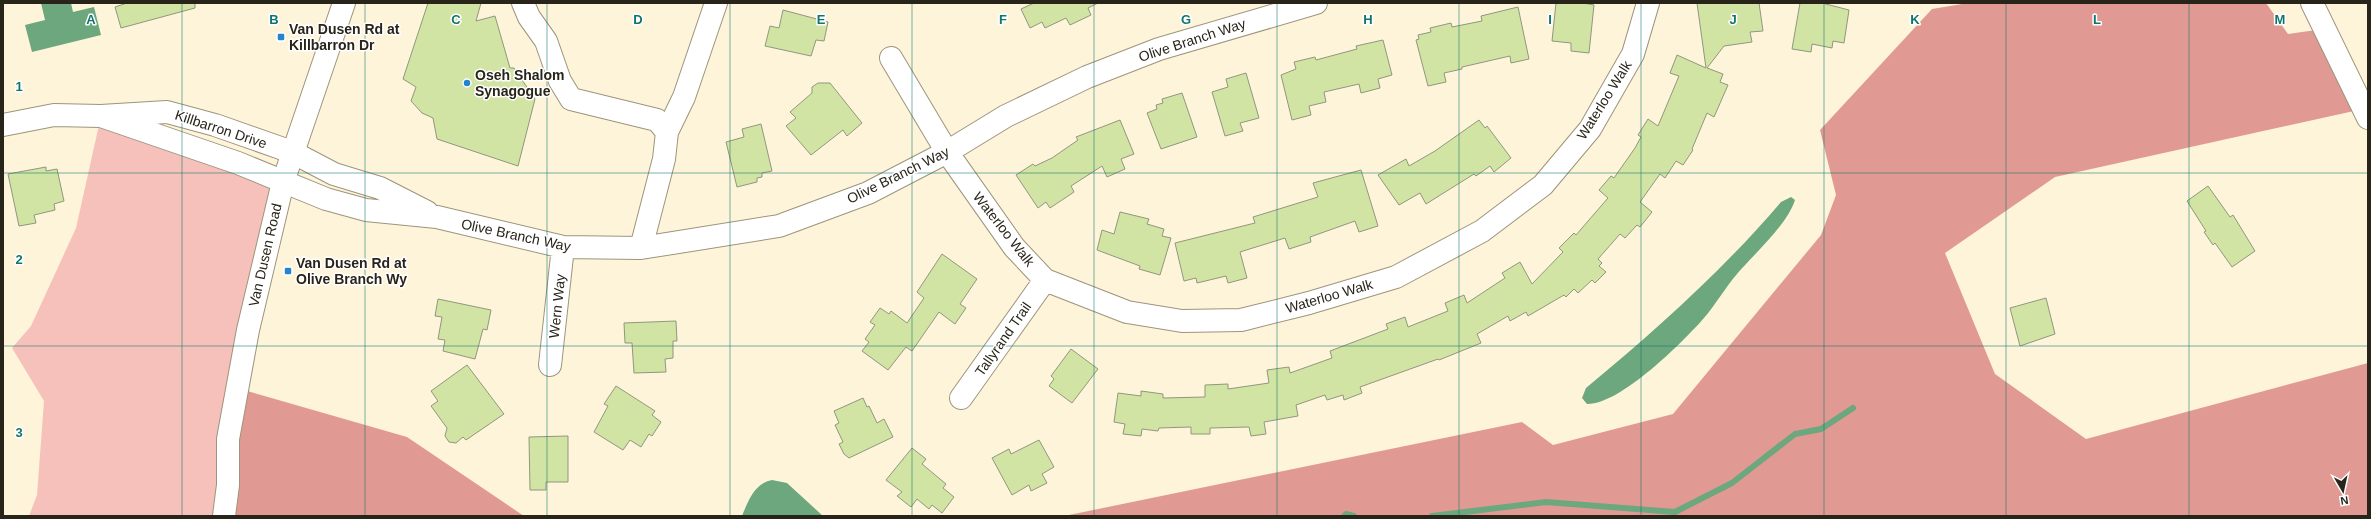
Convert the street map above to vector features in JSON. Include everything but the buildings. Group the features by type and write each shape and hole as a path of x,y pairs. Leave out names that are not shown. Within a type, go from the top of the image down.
{"street":[{"name":"Van Dusen Road","path":"224,516 228,485 228,439 248,330 283,182 344,3"},
{"path":"523,3 529,17 546,41 560,81 571,99 657,120 666,132"},
{"path":"641,248 664,159 666,132 684,97 716,3"},
{"name":"Olive Branch Way","path":"283,182 326,199 366,210 437,217 563,247 641,248 779,226 868,193 947,152 1006,116 1087,77 1158,49 1316,3"},
{"name":"Waterloo Walk","path":"891,58 947,152 1014,247 1045,280 1127,312 1182,321 1241,320 1309,303 1396,276 1482,231 1543,185 1590,129 1633,54 1648,3"},
{"path":"2312,3 2368,118"},
{"name":"Killbarron Drive","path":"3,125 54,115 101,116 167,112 215,125 292,152"},
{"name":"Killbarron Drive","path":"101,116 238,162 283,182"},
{"name":"Olive Branch Way","path":"292,152 334,174 380,188 437,217"},
{"name":"Wern Way","path":"550,365 563,247"},
{"name":"Tallyrand Trail","path":"961,398 1045,280"}],"shaded area":[{"path":"41,3 71,3 73,12 94,7 101,35 32,52 25,25 45,20"},
{"path":"1968,3 2266,3 2288,34 2323,29 2363,109 2055,177 1945,253 1995,374 2086,439 2368,363 2368,516 1064,516 1522,422 1553,445 1673,414 1821,235 1836,195 1820,130 1932,9"},
{"path":"101,116 283,182 224,516 29,516 37,495 44,401 12,348 31,326 76,228"},
{"path":"1791,197 1795,200 1791,210 1778,229 1737,274 1713,307 1682,342 1633,384 1601,402 1587,404 1582,398 1586,388 1688,299 1736,252 1781,202"},
{"path":"237,388 407,437 524,516 224,516"},
{"path":"772,480 787,483 823,516 742,516 750,499 757,489 766,482"}],"waterway":[{"path":"1432,516 1546,502 1675,512 1732,483 1795,434 1821,429 1853,408"},
{"path":"1344,516 1346,514 1354,516"}],"place":[{"name":"Van Dusen Rd at Killbarron Dr","path":"281,37"},
{"name":"Oseh Shalom Synagogue","path":"467,83"},
{"name":"Van Dusen Rd at Olive Branch Wy","path":"288,271"}]}
